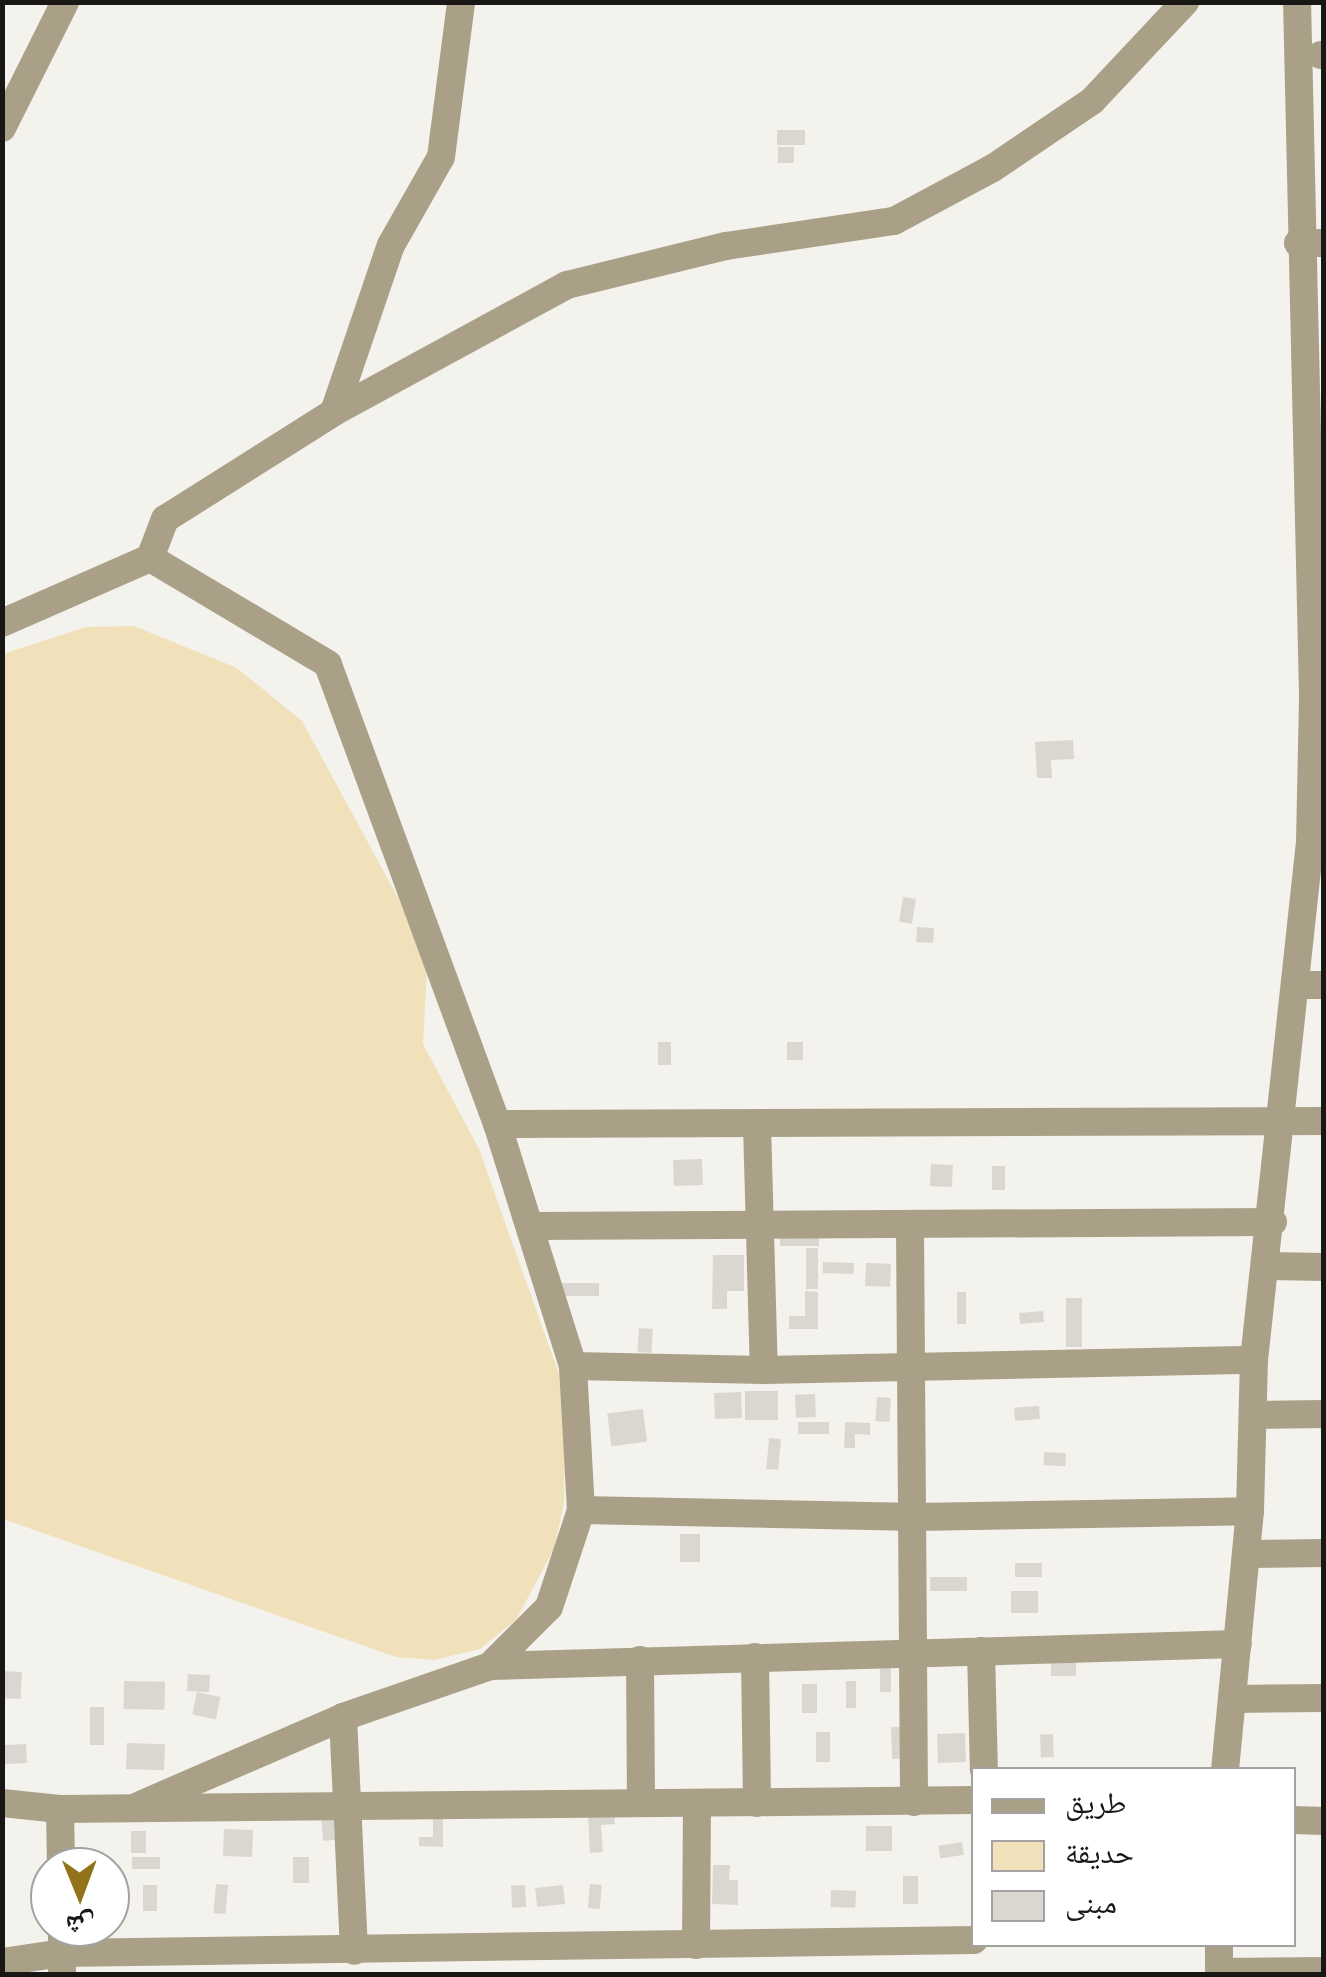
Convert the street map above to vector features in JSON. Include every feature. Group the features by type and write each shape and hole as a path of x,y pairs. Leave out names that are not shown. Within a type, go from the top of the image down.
{"street":[{"path":"2,128 65,2"},
{"path":"334,412 391,245 441,157 461,35 461,2"},
{"path":"461,35 486,2"},
{"path":"2,623 150,558 165,519 334,412 567,285 726,246 894,221 993,168 1092,101 1186,2"},
{"path":"1224,1767 1250,1511 1254,1360 1283,1121 1310,985 1316,842 1315,397 1311,243 1297,2"},
{"path":"150,558 328,664 498,1124 531,1226 573,1366 582,1510 549,1606 490,1666"},
{"path":"498,1124 1324,1121"},
{"path":"757,1125 764,1370"},
{"path":"531,1226 762,1228 1273,1222"},
{"path":"910,1225 917,1653 914,1802"},
{"path":"1266,1266 1324,1267"},
{"path":"573,1366 764,1370 1254,1360"},
{"path":"1252,1415 1324,1414"},
{"path":"582,1510 916,1517 1250,1511"},
{"path":"1246,1554 1324,1553"},
{"path":"140,1805 344,1717 490,1666 1238,1644"},
{"path":"981,1651 984,1767"},
{"path":"754,1657 757,1803"},
{"path":"640,1660 641,1802"},
{"path":"1232,1699 1324,1698"},
{"path":"344,1717 354,1952"},
{"path":"2,1804 60,1809 140,1805 971,1800"},
{"path":"696,1946 697,1804"},
{"path":"60,1809 61,1847"},
{"path":"1296,1820 1324,1821"},
{"path":"2,1962 62,1952 354,1952 642,1962 696,1946 971,1940"},
{"path":"1219,1964 1324,1971"}],"green space":[{"path":"134,626 237,668 302,721 403,907 427,969 423,1044 479,1149 565,1391 564,1503 554,1549 516,1620 480,1649 434,1660 396,1657 3,1519 3,654 86,627"}],"building":[{"path":"777,130 805,130 805,145 777,145"},
{"path":"778,147 794,147 794,163 778,163"},
{"path":"1073,740 1074,759 1051,760 1052,778 1037,778 1035,742"},
{"path":"903,897 916,899 912,924 899,922"},
{"path":"917,927 934,928 933,943 916,942"},
{"path":"658,1042 671,1042 671,1065 658,1065"},
{"path":"787,1042 803,1042 803,1060 787,1060"},
{"path":"702,1159 703,1185 674,1186 673,1160"},
{"path":"931,1164 953,1165 952,1187 930,1186"},
{"path":"992,1166 1005,1166 1005,1190 992,1190"},
{"path":"780,1224 819,1224 819,1246 780,1246"},
{"path":"806,1248 818,1248 818,1289 806,1289"},
{"path":"713,1255 744,1255 744,1291 727,1291 727,1309 712,1309"},
{"path":"823,1262 854,1263 854,1274 823,1273"},
{"path":"866,1263 891,1264 890,1287 865,1286"},
{"path":"560,1283 599,1283 599,1296 560,1296"},
{"path":"805,1291 818,1292 818,1329 789,1329 789,1316 805,1316"},
{"path":"957,1292 966,1292 966,1324 957,1324"},
{"path":"1066,1298 1082,1298 1082,1347 1066,1347"},
{"path":"1043,1311 1044,1322 1020,1324 1019,1313"},
{"path":"639,1328 653,1329 651,1353 637,1352"},
{"path":"745,1391 778,1391 778,1420 745,1420"},
{"path":"741,1392 742,1418 715,1419 714,1393"},
{"path":"815,1394 816,1417 796,1418 795,1395"},
{"path":"877,1397 891,1398 889,1422 875,1421"},
{"path":"1039,1406 1040,1419 1015,1421 1014,1408"},
{"path":"643,1409 647,1442 611,1446 607,1413"},
{"path":"798,1422 829,1422 829,1434 798,1434"},
{"path":"845,1422 870,1423 870,1435 855,1434 855,1448 844,1448"},
{"path":"769,1438 781,1439 778,1470 766,1469"},
{"path":"1044,1452 1066,1453 1065,1466 1043,1465"},
{"path":"680,1534 700,1534 700,1562 680,1562"},
{"path":"1015,1563 1042,1563 1042,1577 1015,1577"},
{"path":"930,1577 967,1577 967,1591 930,1591"},
{"path":"1011,1591 1038,1591 1038,1613 1011,1613"},
{"path":"1051,1662 1076,1662 1076,1676 1051,1676"},
{"path":"880,1665 891,1665 891,1692 880,1692"},
{"path":"2,1671 22,1672 21,1699 2,1698"},
{"path":"188,1674 210,1675 209,1692 187,1691"},
{"path":"124,1681 165,1682 165,1710 124,1709"},
{"path":"846,1681 856,1681 856,1708 846,1708"},
{"path":"802,1684 817,1684 817,1713 802,1713"},
{"path":"197,1692 220,1697 216,1719 192,1714"},
{"path":"90,1707 104,1707 104,1745 90,1745"},
{"path":"921,1726 922,1758 892,1759 891,1727"},
{"path":"816,1732 830,1732 830,1762 816,1762"},
{"path":"965,1733 966,1762 938,1763 937,1734"},
{"path":"1040,1734 1053,1734 1054,1757 1041,1757"},
{"path":"127,1743 165,1744 164,1770 126,1769"},
{"path":"26,1744 27,1763 3,1764 2,1745"},
{"path":"433,1805 443,1805 443,1847 419,1846 419,1837 433,1837"},
{"path":"333,1812 335,1840 323,1841 321,1813"},
{"path":"614,1813 615,1824 601,1825 603,1852 590,1853 588,1814"},
{"path":"866,1826 892,1826 892,1851 866,1851"},
{"path":"224,1829 253,1830 252,1857 223,1856"},
{"path":"131,1831 146,1831 146,1853 131,1853"},
{"path":"962,1842 964,1855 940,1859 938,1846"},
{"path":"132,1857 160,1857 160,1869 132,1869"},
{"path":"293,1857 309,1857 309,1883 293,1883"},
{"path":"713,1865 730,1865 729,1880 738,1880 738,1905 712,1904"},
{"path":"903,1876 918,1876 918,1904 903,1904"},
{"path":"216,1884 228,1885 225,1914 213,1913"},
{"path":"590,1884 602,1885 600,1909 588,1908"},
{"path":"143,1885 157,1885 157,1911 143,1911"},
{"path":"525,1885 526,1907 512,1908 511,1886"},
{"path":"563,1885 565,1904 537,1907 535,1888"},
{"path":"831,1890 856,1891 855,1908 830,1907"}]}
